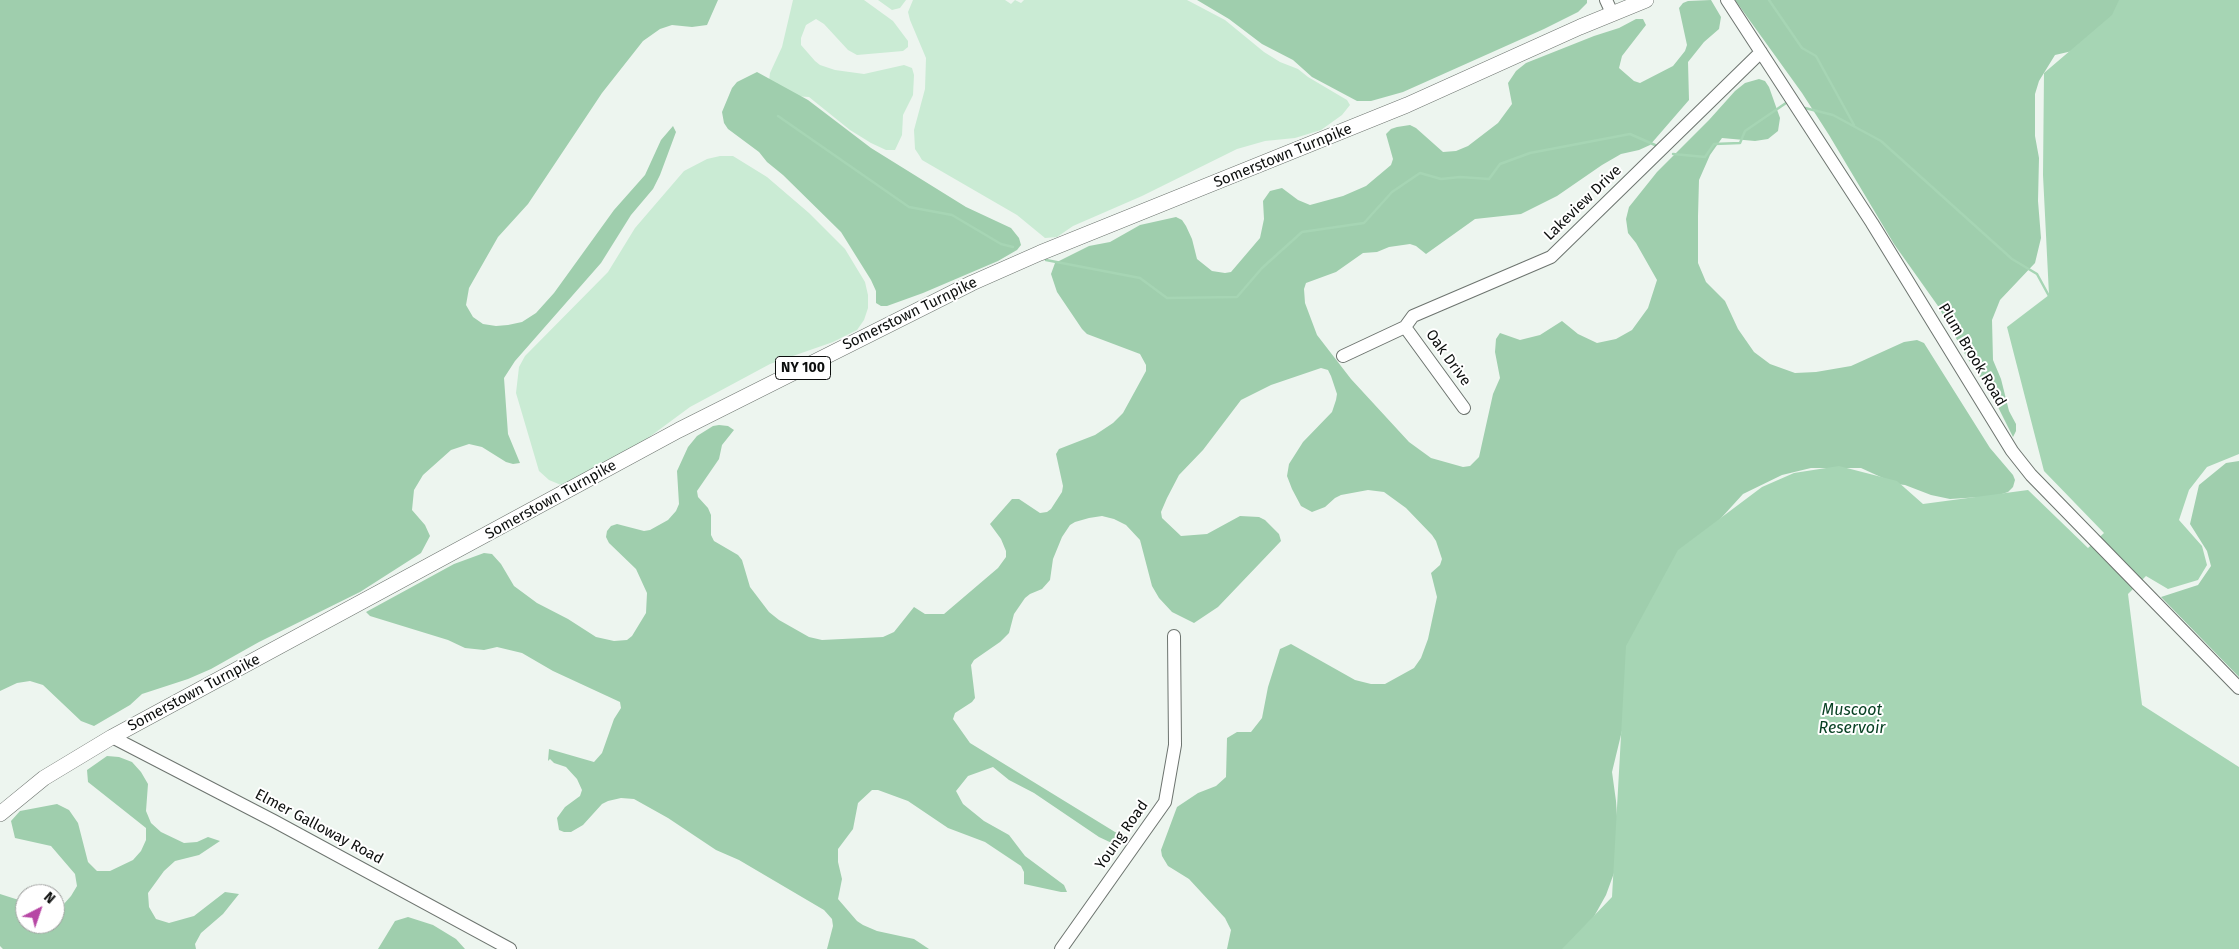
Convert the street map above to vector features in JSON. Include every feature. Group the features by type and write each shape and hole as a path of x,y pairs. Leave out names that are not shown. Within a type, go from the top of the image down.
{"main road":[{"name":"Somerstown Turnpike","path":"0,814 44,778 112,736 679,430 972,283 1040,253 1407,105 1609,7 1646,0"}],"street":[{"name":"Plum Brook Road","path":"1727,0 1872,223 2012,452 2031,475 2239,688"},
{"name":"Lakeview Drive","path":"1342,356 1405,327 1413,316 1551,257 1761,52"},
{"name":"Oak Drive","path":"1405,327 1464,408"},
{"name":"Young Road","path":"1061,949 1165,802 1175,745 1174,636"},
{"name":"Elmer Galloway Road","path":"112,736 510,949"}],"shaded area":[{"path":"0,0 718,0 707,25 692,27 672,25 660,29 643,41 602,93 528,204 498,237 469,288 466,305 473,317 483,324 508,325 522,322 536,313 554,293 614,210 645,175 661,140 673,126 676,132 653,189 631,215 601,263 515,361 504,378 508,434 520,463 506,462 482,447 469,444 451,450 423,475 414,490 412,510 425,525 430,536 421,553 360,592 259,642 211,669 188,679 142,694 130,705 94,726 81,721 43,685 30,681 17,683 0,691"},
{"path":"793,0 864,0 893,21 908,41 908,47 903,51 857,55 848,50 824,24 816,19 806,25 801,38 801,45 815,61 820,65 835,70 864,74 904,65 912,68 914,75 913,95 903,115 902,135 895,150 886,150 871,143 850,130 809,97 794,96 769,81 770,73 782,47"},
{"path":"878,0 906,0 900,8 892,10"},
{"path":"913,0 1005,0 1011,4 1015,0 1021,3 1024,0 1187,0 1225,20 1264,52 1280,62 1298,69 1347,100 1350,105 1342,115 1321,130 1295,138 1265,141 1237,149 1142,196 1073,226 1057,237 1045,238 1017,215 922,160 915,149 914,130 925,89 926,58 908,12"},
{"path":"1197,0 1587,0 1587,3 1578,12 1544,29 1403,92 1371,101 1357,101 1312,77 1293,60 1262,44 1229,19"},
{"path":"1711,0 1721,17 1719,29 1704,42 1688,62 1689,100 1650,145 1639,150 1621,154 1557,196 1521,214 1475,219 1426,254 1410,244 1389,247 1377,252 1363,253 1336,272 1306,283 1304,289 1305,303 1317,335 1351,379 1409,442 1431,458 1463,467 1470,466 1479,457 1493,394 1500,378 1495,352 1496,339 1500,333 1520,340 1540,335 1562,321 1578,334 1597,343 1616,339 1632,330 1648,308 1657,280 1636,243 1628,233 1626,219 1629,207 1657,172 1735,91 1745,83 1759,79 1765,81 1769,87 1780,118 1778,131 1768,139 1755,141 1722,138 1710,155 1699,180 1698,263 1706,282 1725,301 1738,329 1754,352 1770,364 1795,373 1816,372 1851,366 1904,342 1917,340 1924,343 1990,448 2013,475 2015,480 2013,487 2008,492 1996,496 1950,499 1896,484 1861,468 1811,468 1782,475 1743,494 1712,528 1627,710 1612,772 1619,847 1614,873 1606,895 1582,938 1573,949 1227,949 1231,930 1225,918 1189,879 1168,866 1162,856 1161,850 1177,807 1198,793 1216,786 1226,777 1227,738 1237,732 1251,732 1262,718 1268,687 1280,649 1291,644 1355,680 1371,684 1385,684 1414,668 1421,658 1428,639 1437,597 1431,573 1440,565 1442,559 1432,535 1406,508 1384,492 1368,490 1341,495 1325,507 1312,512 1301,506 1292,489 1287,476 1289,464 1303,442 1332,412 1336,400 1337,394 1331,376 1328,370 1321,368 1271,385 1241,400 1203,450 1179,475 1167,498 1161,512 1162,518 1181,536 1207,534 1240,516 1259,517 1265,520 1279,534 1281,541 1218,607 1194,623 1172,612 1159,598 1152,586 1140,540 1126,525 1114,519 1102,516 1089,518 1070,525 1062,537 1053,559 1050,580 1042,589 1025,598 1014,614 1009,633 1000,642 974,660 971,665 975,698 955,713 953,719 970,743 1121,835 1121,842 1116,845 1099,837 1034,793 1009,780 993,767 968,776 956,791 963,804 984,821 1009,835 1025,856 1064,885 1067,892 1061,892 1024,884 1024,872 1021,866 985,842 948,828 908,801 878,790 872,790 858,803 853,829 838,849 838,862 842,879 838,899 857,921 863,925 877,931 914,939 929,949 827,949 833,926 832,919 824,910 739,860 716,850 668,818 634,799 621,798 608,801 602,804 583,825 571,832 559,830 557,818 565,807 580,796 582,790 577,779 566,767 554,763 550,759 548,761 549,749 594,762 602,753 614,719 621,708 620,702 553,671 522,653 497,647 484,650 465,648 448,640 370,616 366,612 454,564 484,553 492,554 501,564 514,586 537,603 568,619 596,637 614,641 627,640 632,636 646,613 647,593 636,569 609,543 606,537 607,531 611,526 617,524 644,531 650,530 668,520 679,504 677,471 688,447 697,436 713,426 719,425 728,426 734,430 722,445 719,459 697,491 698,497 708,508 711,515 711,535 714,541 738,555 742,560 750,587 769,612 809,637 822,640 883,637 894,632 914,607 925,614 944,614 998,568 1006,557 1006,551 1001,539 990,524 1012,499 1019,499 1040,513 1051,509 1062,492 1063,486 1056,454 1059,449 1095,435 1113,423 1123,413 1146,371 1146,365 1140,354 1087,334 1082,329 1057,292 1051,274 1055,263 1089,246 1110,242 1140,225 1176,217 1182,220 1186,226 1192,239 1197,259 1212,271 1231,272 1260,238 1264,219 1263,201 1270,191 1282,188 1298,200 1310,205 1343,196 1366,186 1391,165 1393,159 1386,134 1391,129 1397,127 1410,125 1416,128 1443,152 1456,151 1468,146 1498,123 1512,104 1508,83 1516,71 1526,63 1619,28 1636,19 1643,19 1646,25 1622,56 1619,68 1634,81 1640,83 1673,66 1685,51 1687,45 1679,8 1683,3"},
{"path":"1735,0 2138,0 2081,49 2055,55 2039,81 2035,94 2035,136 2039,158 2038,201 2041,238 2035,263 2000,300 1992,320 1993,360 2001,379 2009,411 2016,424 2016,431 2013,437 1992,395 1966,356 1938,306 1894,244 1802,93"},
{"path":"757,72 808,100 871,148 966,207 1011,228 1019,238 1021,245 1017,250 998,261 923,293 887,306 881,306 876,303 876,291 871,280 841,232 783,175 767,162 759,152 728,129 724,123 722,112 732,88 737,82"},
{"path":"733,156 767,177 809,213 845,249 865,282 868,308 864,320 857,330 833,342 770,364 690,407 629,452 573,481 561,485 549,480 539,471 516,393 519,367 525,356 608,272 635,228 684,171 707,159"},
{"path":"2239,461 2239,677 2161,597 2198,585 2211,566 2207,551 2190,524 2199,485 2226,463"},
{"path":"107,756 119,757 132,762 148,784 146,811 151,823 161,832 184,843 197,842 208,837 220,841 199,855 175,861 164,871 148,893 149,907 156,919 169,923 194,916 225,892 239,894 223,914 201,933 195,944 196,949 3,949 0,946 0,894 15,899 15,934 65,934 65,903 77,886 75,874 51,846 15,838 11,821 20,811 57,804 69,810 78,823 88,862 97,871 110,871 133,860 141,851 146,840 146,828 88,782 87,770"},
{"path":"408,917 433,925 456,939 465,949 378,949 395,921"}],"water":[{"name":"Muscoot Reservoir","path":"2119,0 2239,0 2239,454 2207,467 2189,490 2179,520 2202,546 2207,565 2198,580 2168,589 2146,576 2128,594 2142,705 2239,767 2239,949 1562,949 1612,897 1626,646 1678,550 1762,487 1794,473 1839,466 1897,481 1923,504 2028,490 2088,548 2104,533 2044,471 2007,327 2049,295 2043,175 2044,73 2112,15"}],"waterway":[{"path":"1769,0 1802,48 1816,56 1854,125"},
{"path":"1673,154 1705,157 1714,144 1740,143 1745,131 1786,103"},
{"path":"1805,108 1833,115 1881,141 2012,259 2037,274 2049,296"},
{"path":"778,116 909,207 952,215 1001,244 1013,247"},
{"path":"1046,260 1140,278 1167,298 1237,297 1262,268 1302,232 1364,223 1392,192 1420,173 1441,179 1460,177 1489,179 1500,164 1530,153 1630,134 1655,145"}]}
